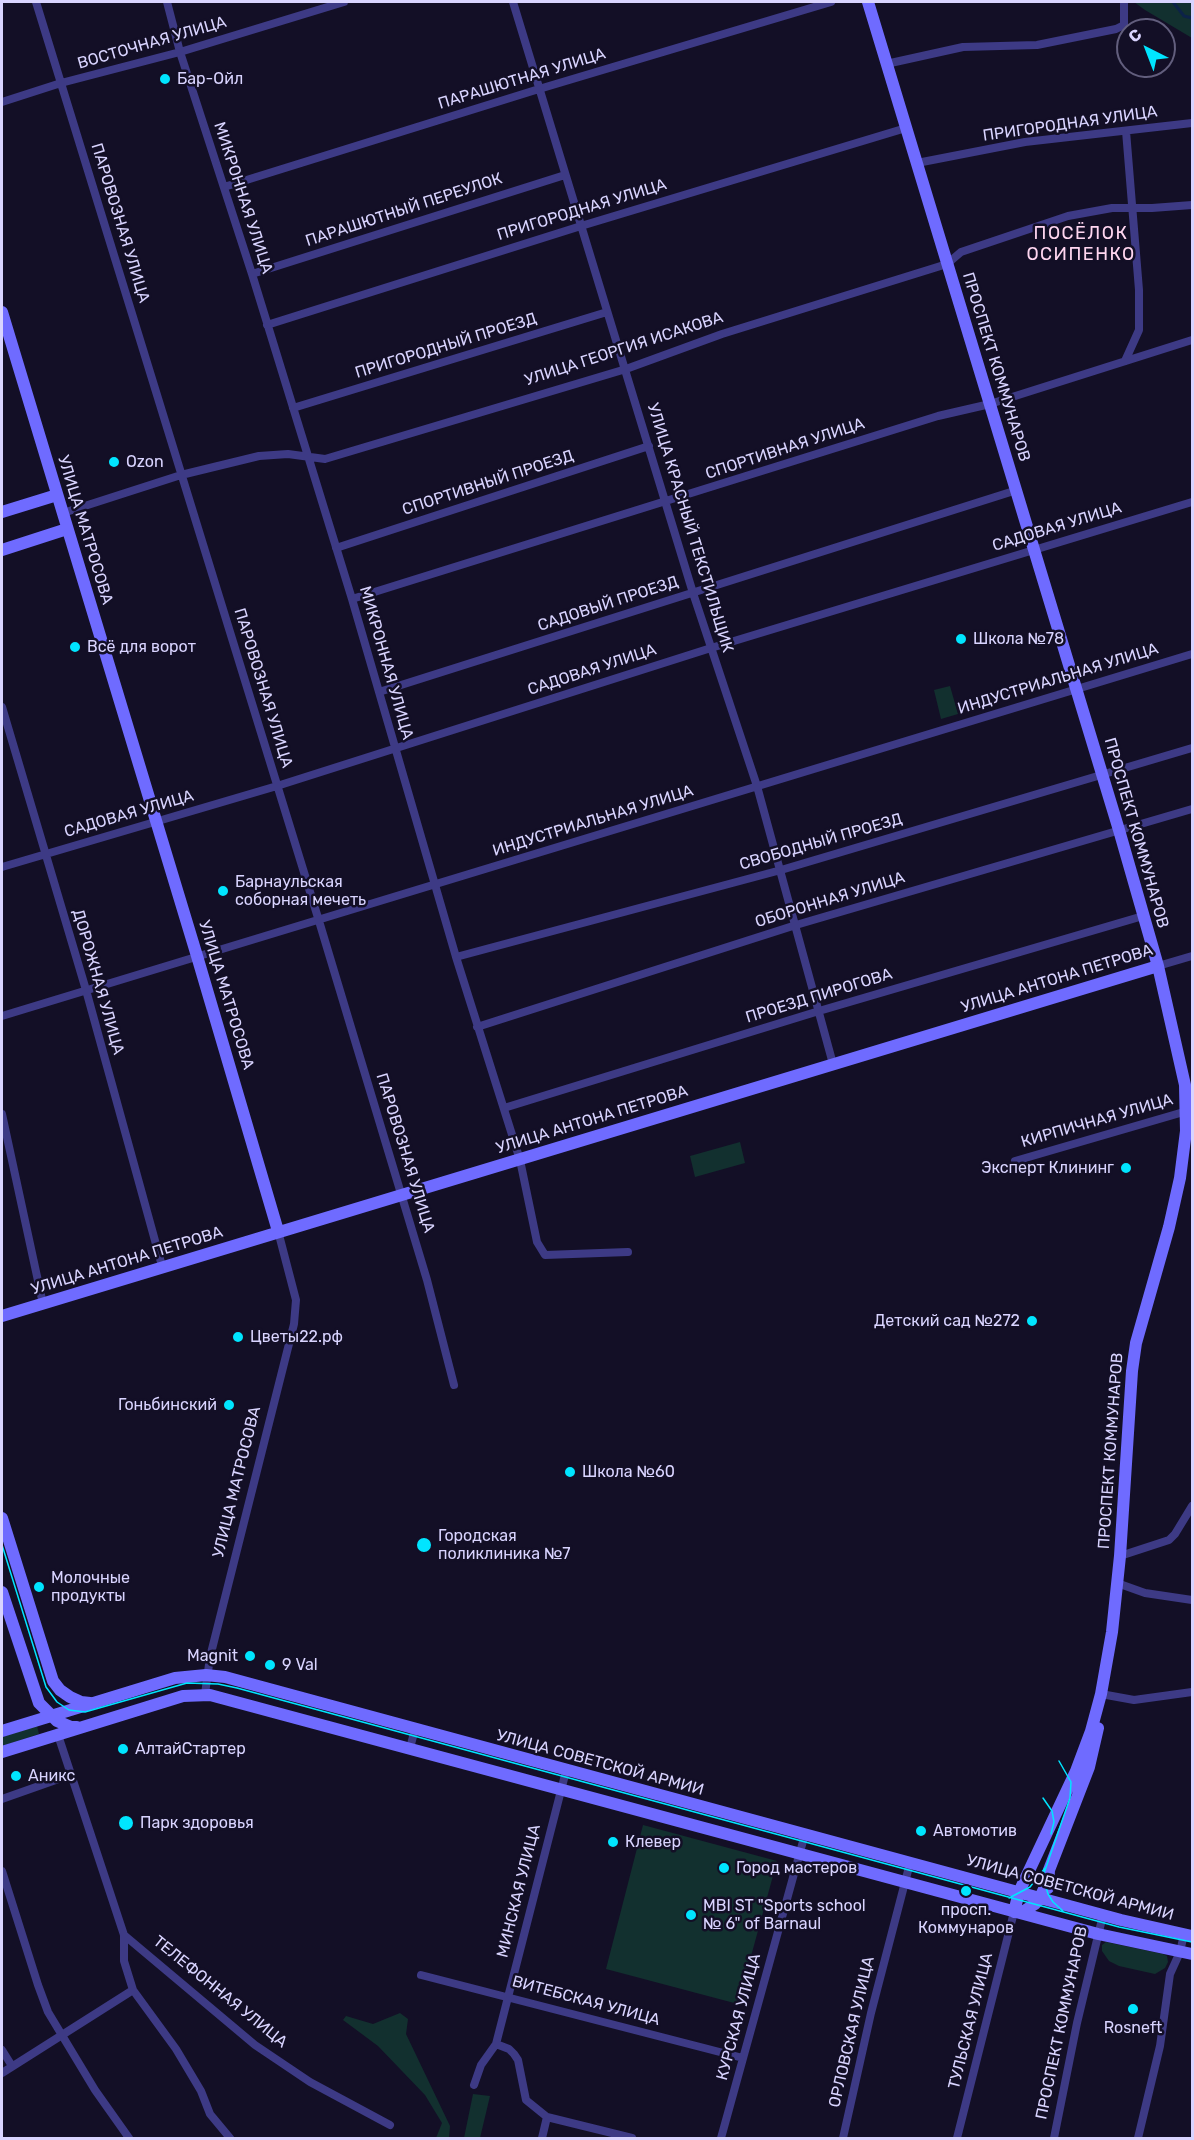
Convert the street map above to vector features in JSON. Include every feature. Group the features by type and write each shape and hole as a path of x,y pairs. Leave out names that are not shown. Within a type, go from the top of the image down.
{"street":[{"name":"ПАРОВОЗНАЯ УЛИЦА","path":"36,2 402,1195 454,1385"},
{"name":"МИКРОННАЯ УЛИЦА","path":"167,2 180,52 252,274 352,599 456,957 520,1160 537,1242 545,1255 628,1252"},
{"name":"ВОСТОЧНАЯ УЛИЦА","path":"2,102 61,83 180,52 344,2"},
{"name":"УЛИЦА КРАСНЫЙ ТЕКСТИЛЬЩИК","path":"513,2 693,593 757,786 833,1064"},
{"name":"ПАРАШЮТНАЯ УЛИЦА","path":"224,187 539,89 831,2"},
{"name":"ПРОСПЕКТ КОММУНАРОВ","path":"868,2 1119,830 1158,966 1185,1085 1187,1111 1180,1178 1133,1361 1120,1556 1112,1632 1097,1733 1092,1759 1049,1870 1048,1880 1052,1895 1066,1905"},
{"path":"886,64 963,47 1037,45 1116,30 1124,25 1124,2"},
{"name":"ПРИГОРОДНАЯ УЛИЦА","path":"917,163 1025,142 1192,123"},
{"name":"ПРИГОРОДНАЯ УЛИЦА","path":"267,325 581,226 906,128"},
{"path":"1125,361 1139,330 1133,208 1126,131"},
{"name":"ПАРАШЮТНЫЙ ПЕРЕУЛОК","path":"252,274 565,175"},
{"name":"УЛИЦА ГЕОРГИЯ ИСАКОВА","path":"63,513 181,475 259,456 288,454 325,459 626,369 722,334 947,264 961,252 1068,216 1112,208 1192,205"},
{"name":"УЛИЦА МАТРОСОВА","path":"2,312 197,956 279,1232 296,1300 294,1324 206,1675 205,1694"},
{"name":"ПРИГОРОДНЫЙ ПРОЕЗД","path":"292,408 608,312"},
{"name":"СПОРТИВНАЯ УЛИЦА","path":"352,599 938,416 990,404 1192,340"},
{"name":"СПОРТИВНЫЙ ПРОЕЗД","path":"336,548 649,447"},
{"name":"САДОВЫЙ ПРОЕЗД","path":"379,692 1017,490"},
{"path":"2,512 57,495"},
{"name":"САДОВАЯ УЛИЦА","path":"2,867 277,786 711,648 1192,502"},
{"path":"2,550 67,529"},
{"name":"ИНДУСТРИАЛЬНАЯ УЛИЦА","path":"2,1016 1192,654"},
{"name":"ДОРОЖНАЯ УЛИЦА","path":"2,707 86,990 162,1266"},
{"name":"СВОБОДНЫЙ ПРОЕЗД","path":"456,957 781,870 1192,748"},
{"name":"ОБОРОННАЯ УЛИЦА","path":"477,1027 796,925 1192,809"},
{"name":"ПРОЕЗД ПИРОГОВА","path":"504,1108 819,1011 1143,916"},
{"name":"УЛИЦА АНТОНА ПЕТРОВА","path":"2,1316 1192,956"},
{"name":"КИРПИЧНАЯ УЛИЦА","path":"1015,1161 1187,1111"},
{"path":"2,1114 43,1304"},
{"path":"1120,1556 1169,1540 1192,1506"},
{"path":"2,1518 53,1681 60,1690 81,1702 91,1703"},
{"path":"1117,1583 1145,1593 1192,1600"},
{"path":"2,1592 35,1696 50,1716 61,1724"},
{"name":"УЛИЦА СОВЕТСКОЙ АРМИИ","path":"2,1752 61,1724 91,1703 174,1678 206,1675 239,1681 1103,1915 1188,1935"},
{"path":"60,1690 61,1724 70,1775 124,1935 124,1961 133,1990 176,2049 201,2091 210,2114 230,2139"},
{"path":"1101,1694 1134,1700 1192,1692"},
{"name":"УЛИЦА СОВЕТСКОЙ АРМИИ","path":"2,1731 50,1716 61,1724 82,1727 183,1696 205,1694 222,1697 1014,1912 1098,1934 1186,1953"},
{"name":"ПРОСПЕКТ КОММУНАРОВ","path":"1014,1912 1019,1892 1076,1771 1091,1731 1101,1694"},
{"path":"410,1748 416,1729"},
{"name":"МИНСКАЯ УЛИЦА","path":"474,2085 481,2065 496,2044 566,1771"},
{"path":"2,1799 70,1775"},
{"name":"КУРСКАЯ УЛИЦА","path":"721,2139 805,1834"},
{"name":"ОРЛОВСКАЯ УЛИЦА","path":"843,2139 910,1863"},
{"path":"2,1871 48,2012 95,2090 129,2139"},
{"path":"1014,1912 1030,1909 1040,1898 1048,1880"},
{"name":"ТУЛЬСКАЯ УЛИЦА","path":"957,2139 1014,1912"},
{"name":"ПРОСПЕКТ КОММУНАРОВ","path":"1054,2139 1077,2023 1103,1915"},
{"name":"ТЕЛЕФОННАЯ УЛИЦА","path":"124,1935 255,2045 310,2082 390,2125"},
{"path":"1138,2139 1160,2046 1170,1974 1186,1953 1188,1935"},
{"name":"ВИТЕБСКАЯ УЛИЦА","path":"421,1975 743,2058"},
{"path":"2,2073 64,2036 133,1990"},
{"path":"496,2044 509,2049 514,2054 518,2060 526,2100 547,2116 632,2139"},
{"path":"2,2050 12,2066"},
{"path":"542,2139 547,2116"}],"green space":[{"path":"1134,2 1192,2 1192,38 1176,28 1176,18 1158,18"},
{"path":"950,686 958,714 941,719 934,690"},
{"path":"740,1142 745,1163 695,1177 690,1156"},
{"path":"37,1726 39,1734 2,1746 2,1737"},
{"name":"MBI ST \"Sports school № 6\" of Barnaul","path":"643,1825 777,1861 738,2004 606,1969"},
{"path":"1106,1942 1163,1954 1167,1956 1168,1962 1165,1968 1155,1974 1119,1966 1109,1961 1102,1951 1102,1945"},
{"path":"400,2013 408,2019 406,2034 450,2126 449,2138 436,2138 442,2123 425,2095 378,2046 343,2020 346,2016 373,2024"},
{"path":"473,2094 490,2096 480,2138 464,2138"}],"waterway":[{"path":"1173,2 1184,16 1192,18"}],"tram line":[{"path":"2,1545 46,1687 57,1702 69,1710 85,1712 187,1683 218,1684 1119,1927 1192,1942"},
{"path":"1059,1761 1071,1782 1070,1798 1043,1876 1048,1894 1063,1911"},
{"path":"1043,1798 1052,1811 1054,1822 1051,1834"},
{"path":"1009,1898 1030,1887 1045,1868"}],"place":[{"name":"Бар-Ойл","path":"165,79"},
{"name":"Ozon","path":"114,462"},
{"name":"Школа №78","path":"961,639"},
{"name":"Всё для ворот","path":"75,647"},
{"name":"Барнаульская соборная мечеть","path":"223,891"},
{"name":"Эксперт Клининг","path":"1126,1168"},
{"name":"Детский сад №272","path":"1032,1321"},
{"name":"Цветы22.рф","path":"238,1337"},
{"name":"Гоньбинский","path":"229,1405"},
{"name":"Школа №60","path":"570,1472"},
{"name":"Городская поликлиника №7","path":"424,1545"},
{"name":"Молочные продукты","path":"39,1587"},
{"name":"Magnit","path":"250,1656"},
{"name":"9 Val","path":"270,1665"},
{"name":"АлтайСтартер","path":"123,1749"},
{"name":"Аникс","path":"16,1776"},
{"name":"Парк здоровья","path":"126,1823"},
{"name":"Автомотив","path":"921,1831"},
{"name":"Клевер","path":"613,1842"},
{"name":"Город мастеров","path":"724,1868"},
{"name":"просп. Коммунаров","path":"966,1891"},
{"name":"MBI ST \"Sports school № 6\" of Barnaul","path":"691,1915"},
{"name":"Rosneft","path":"1133,2009"}],"district":[{"name":"ПОСЁЛОК ОСИПЕНКО","path":"1081,244"}]}
